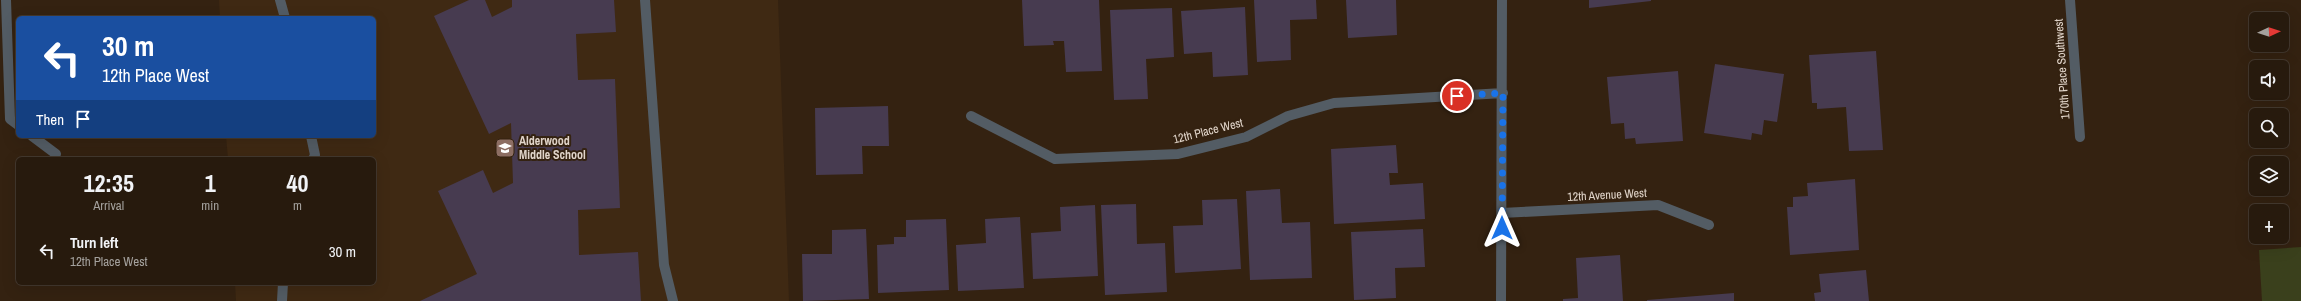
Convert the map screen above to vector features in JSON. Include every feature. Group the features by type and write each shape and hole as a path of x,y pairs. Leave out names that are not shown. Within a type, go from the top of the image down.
{"street":[{"path":"6,0 10,119 16,124"},
{"path":"280,0 284,16"},
{"path":"645,0 664,265 673,301"},
{"path":"1501,301 1503,93 1502,0"},
{"name":"170th Place Southwest","path":"2070,0 2080,137"},
{"name":"12th Place West","path":"971,116 1055,158 1178,154 1246,137 1288,116 1334,103 1503,93"},
{"path":"35,138 56,154"},
{"path":"311,138 315,155 314,157"},
{"name":"12th Avenue West","path":"1502,213 1658,205 1709,225"},
{"path":"282,301 283,285"}],"shaded area":[{"name":"Alderwood Middle School","path":"219,0 778,0 789,301 236,301 235,285 376,285 376,157 228,157 226,138 376,138 376,16 220,16"}],"green space":[{"path":"2301,247 2301,301 2262,301 2259,250"}],"building":[{"path":"469,0 485,0 492,17 512,7 512,0 614,0 616,32 576,34 578,80 615,79 620,208 578,210 579,255 638,252 641,301 420,301 477,274 438,191 483,170 493,193 513,183 511,123 489,134 434,16"},
{"path":"1022,0 1099,0 1102,71 1066,72 1064,41 1053,41 1054,45 1024,46"},
{"path":"1254,0 1316,0 1317,19 1290,20 1291,60 1257,62"},
{"path":"1346,0 1396,0 1397,35 1348,38"},
{"path":"1589,0 1651,0 1651,1 1589,8"},
{"path":"1245,7 1248,75 1213,77 1212,52 1184,54 1181,11"},
{"path":"1172,8 1174,57 1146,59 1148,99 1114,100 1110,10"},
{"path":"1876,51 1883,150 1849,151 1846,107 1817,109 1817,103 1812,103 1809,55"},
{"path":"1715,64 1784,74 1777,122 1764,120 1762,135 1752,133 1751,140 1704,133"},
{"path":"1678,71 1683,141 1636,144 1635,138 1625,139 1624,123 1611,124 1607,77"},
{"path":"888,106 889,146 862,146 863,174 816,175 815,108"},
{"path":"1396,145 1398,173 1389,173 1390,185 1423,183 1425,219 1334,224 1331,149"},
{"path":"1855,179 1859,250 1790,255 1787,207 1793,207 1793,197 1808,196 1807,183"},
{"path":"1280,189 1282,223 1310,222 1312,278 1250,280 1246,191"},
{"path":"1237,199 1241,269 1175,273 1173,226 1203,225 1202,200"},
{"path":"1136,204 1137,244 1165,243 1167,292 1105,295 1101,205"},
{"path":"1095,205 1098,276 1033,279 1031,233 1061,231 1060,207"},
{"path":"1020,217 1024,288 958,291 956,245 986,243 985,219"},
{"path":"946,219 949,290 878,293 877,245 894,244 894,237 906,237 906,220"},
{"path":"866,229 869,299 803,301 802,254 832,254 832,230"},
{"path":"1423,229 1425,267 1395,268 1396,298 1354,300 1351,232"},
{"path":"1620,255 1623,301 1563,301 1563,299 1578,298 1576,258"},
{"path":"1866,270 1869,301 1815,301 1814,293 1821,292 1819,274"},
{"path":"1734,293 1734,301 1647,301 1647,300"}],"place":[{"name":"Alderwood Middle School","path":"505,148"}],"route":[{"path":"1457,96 1503,93 1502,228"}]}
